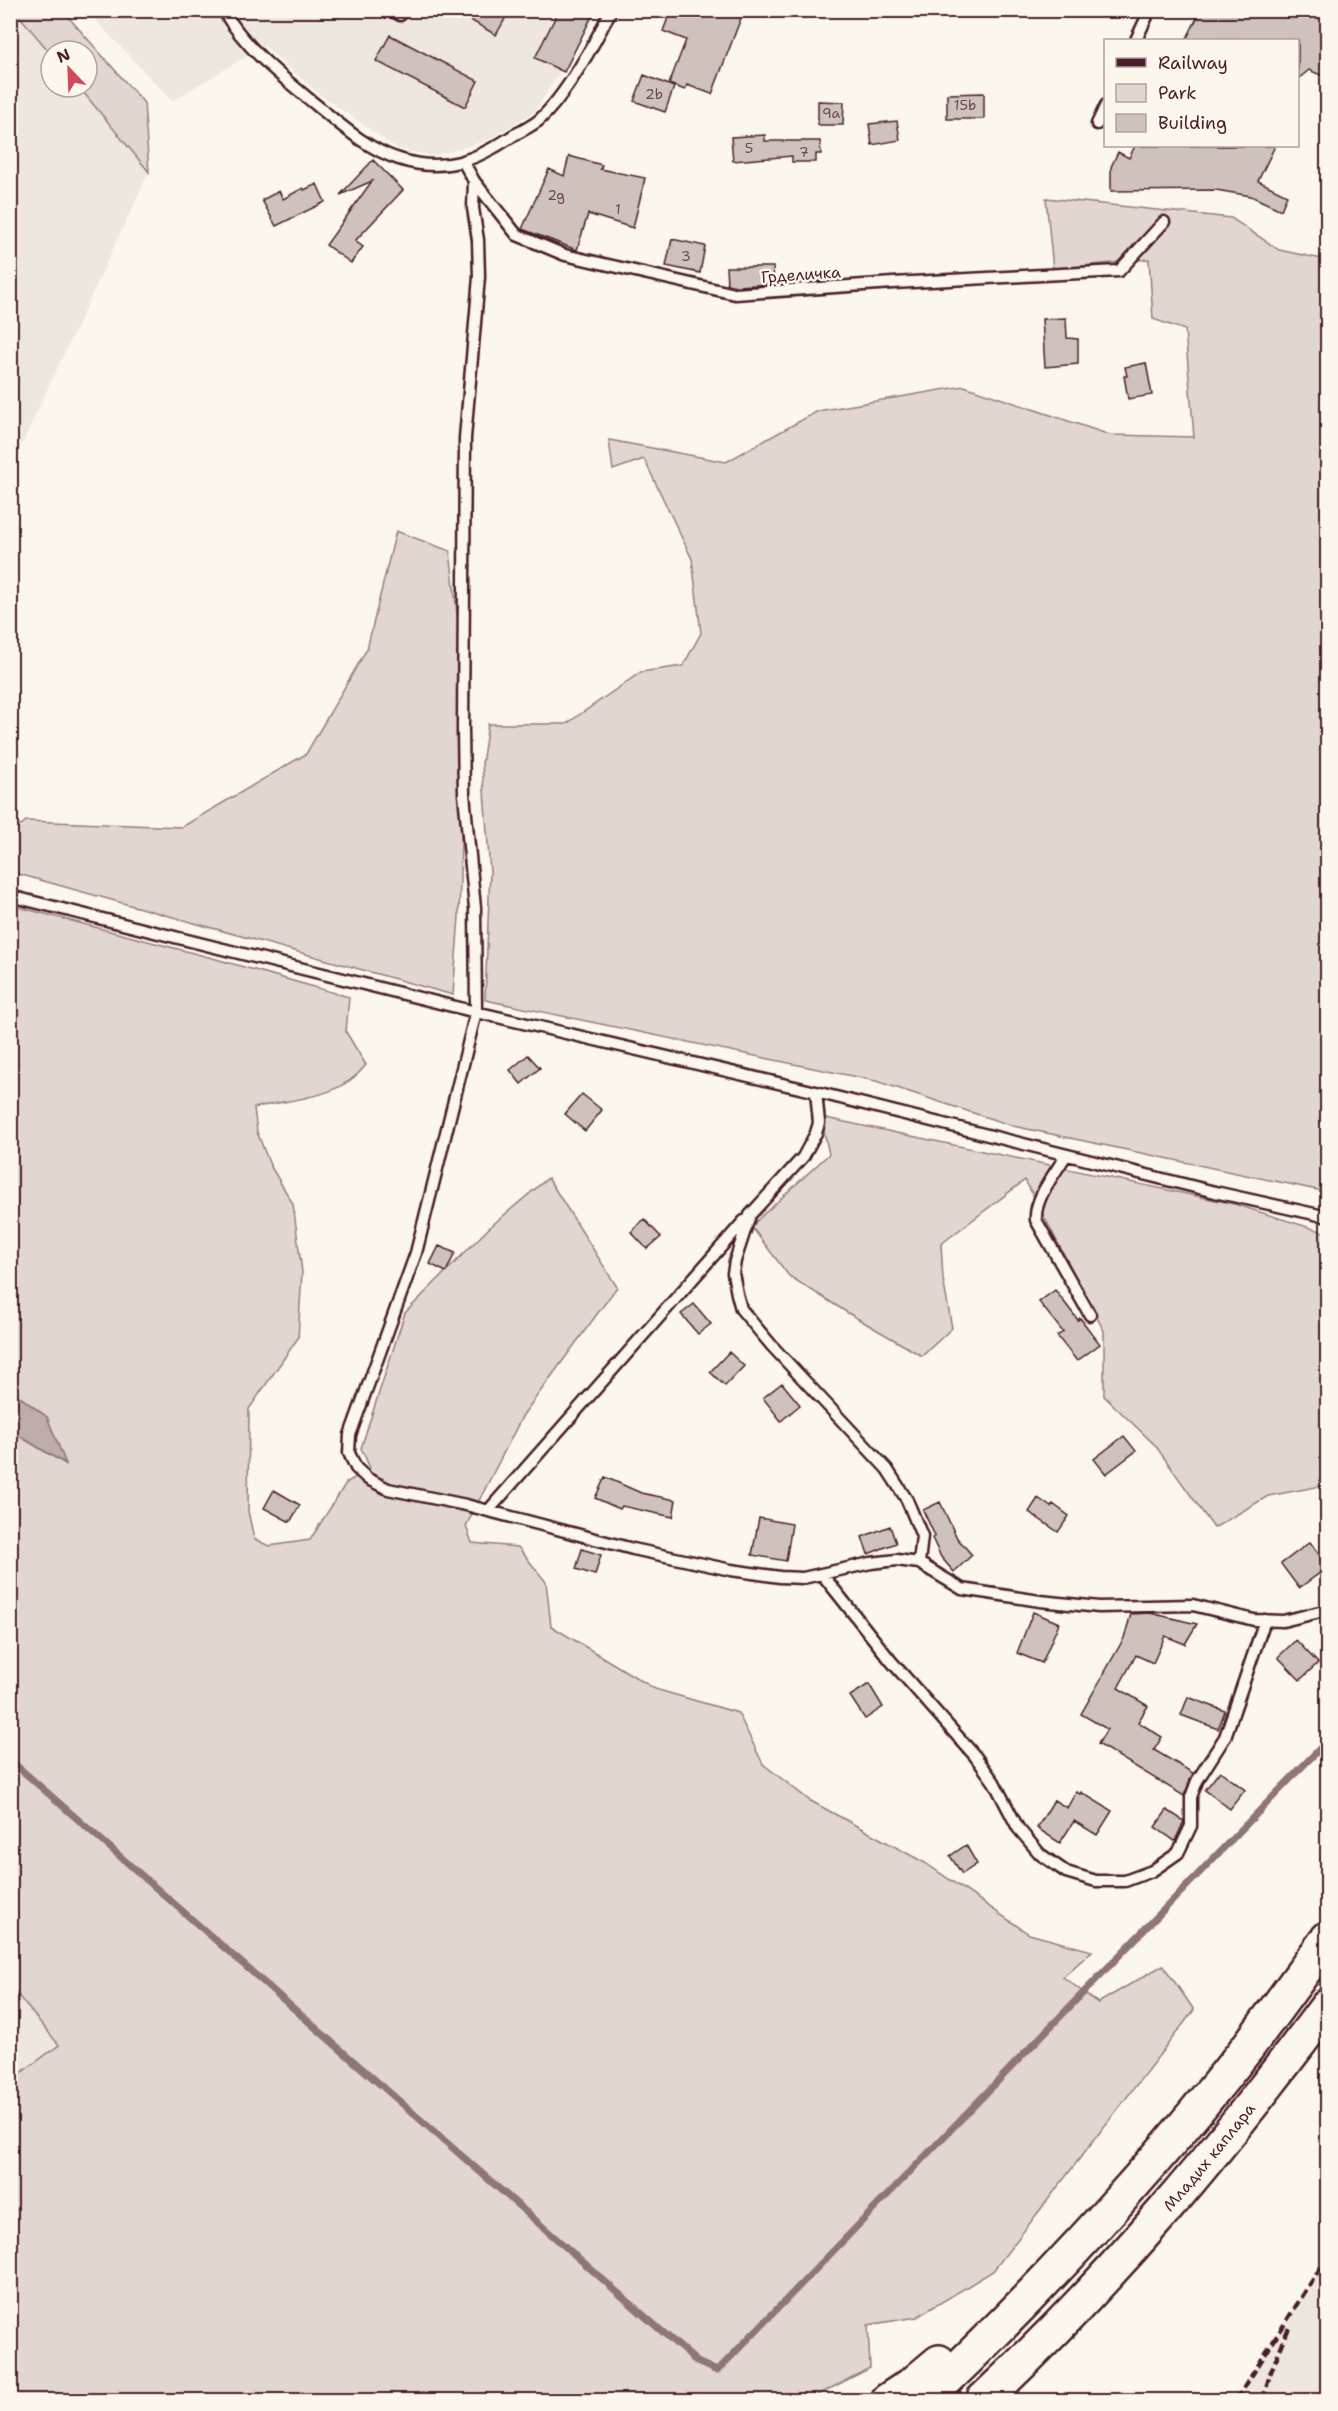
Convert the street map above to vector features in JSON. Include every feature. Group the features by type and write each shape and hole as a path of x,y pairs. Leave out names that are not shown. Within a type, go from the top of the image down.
{"highway":[{"path":"925,2400 991,2338 1170,2142 1247,2048 1328,1938"},
{"name":"Младих каплара","path":"1080,2304 1211,2155 1328,2005"},
{"path":"888,2400 914,2383 1103,2218"},
{"path":"983,2400 1080,2304"},
{"path":"1000,2400 1080,2304"}],"lane":[{"path":"223,10 233,28 268,66 368,146 399,159 436,166 464,163 496,147 538,120 571,81 610,10"},
{"path":"391,10 400,15 402,10"},
{"path":"1136,39 1150,10"},
{"path":"1097,124 1104,109"},
{"name":"Грделичка","path":"464,163 474,181 517,235 565,255 735,294 905,282 1119,271 1164,222"},
{"path":"474,181 473,208 478,240 479,277 465,438 463,729 464,794 475,908 476,1012 416,1253 351,1435 349,1454 356,1468 368,1479 388,1489 488,1511 633,1549 731,1570 803,1578 888,1561 919,1563 962,1589 990,1595 1099,1606 1193,1605 1254,1620 1283,1621 1328,1610"},
{"path":"10,896 476,1012 816,1092 1215,1192 1328,1217"},
{"path":"488,1511 803,1156 819,1123 816,1092"},
{"path":"1066,1155 1035,1211 1036,1220 1090,1315"},
{"path":"750,1215 737,1253 734,1273 741,1310 886,1469 907,1500 922,1536 919,1563"},
{"path":"822,1574 891,1661 975,1756 994,1782 1018,1828 1040,1854 1066,1872 1096,1881 1125,1881 1152,1872 1178,1853 1191,1826 1191,1797 1197,1780 1225,1737 1265,1620"}],"shaded area":[{"path":"11,11 22,19 39,40 39,99 89,99 149,172 11,467"},
{"path":"87,11 599,11 534,112 486,141 433,156 398,149 319,94 264,46 172,101"},
{"path":"10,1390 47,1417 66,1464 11,1431"},
{"path":"10,1987 60,2045 11,2081 10,2081"},
{"path":"1327,2257 1327,2400 1236,2400 1241,2390"}],"green space":[{"path":"10,11 63,11 88,39 39,40 22,19"},
{"path":"99,52 144,103 149,172 89,99 99,99"},
{"path":"1046,198 1231,218 1279,250 1327,260 1327,1192 1013,1126 876,1081 485,1000 490,872 482,764 488,724 566,724 641,672 683,666 701,633 692,559 644,459 613,470 609,440 726,462 818,411 964,386 1110,435 1194,437 1185,330 1153,319 1149,259 1053,269"},
{"path":"396,531 450,551 465,685 459,917 453,995 11,872 10,834 26,821 182,827 306,754 367,649"},
{"path":"11,905 349,997 346,1032 366,1065 343,1085 329,1091 254,1108 257,1132 270,1165 293,1204 302,1272 298,1338 249,1409 248,1511 254,1539 269,1546 310,1540 346,1483 370,1468 361,1448 405,1313 490,1227 548,1178 617,1287 523,1415 466,1526 472,1543 518,1547 546,1582 551,1626 655,1689 738,1713 763,1764 809,1800 925,1863 1029,1934 1092,1951 1063,1977 1098,2003 1163,1965 1194,2010 993,2271 917,2317 868,2325 870,2368 812,2398 798,2400 11,2400 10,2081 59,2045 11,1987 11,1431 65,1464 47,1417 11,1390"},
{"path":"821,1117 1234,1204 1327,1233 1327,1485 1268,1496 1214,1528 1155,1445 1104,1396 1104,1331 1025,1180 941,1244 943,1279 952,1328 922,1356 789,1276 751,1226 829,1154"}],"building":[{"path":"453,10 495,10 506,17 496,35"},
{"path":"559,10 595,10 564,72 535,58"},
{"path":"671,10 744,10 712,94 687,85 685,90 669,84 686,40 663,31"},
{"path":"1201,10 1328,10 1328,78 1309,70 1299,78 1299,39 1186,39"},
{"path":"390,35 478,81 465,107 376,61"},
{"path":"644,75 674,87 665,112 634,101"},
{"path":"984,93 984,119 947,119 947,94"},
{"path":"818,101 844,102 843,125 818,125"},
{"path":"897,121 900,140 872,145 869,124"},
{"path":"765,135 765,141 820,141 821,154 816,154 816,162 792,162 792,156 733,161 731,137"},
{"path":"1134,147 1275,147 1258,181 1287,195 1281,210 1251,196 1216,190 1111,191 1111,167 1118,152 1129,158"},
{"path":"569,156 602,165 600,169 645,178 633,228 588,214 577,250 522,229 549,169 564,176"},
{"path":"373,160 403,190 355,241 363,247 351,263 326,245 372,181 340,195"},
{"path":"317,184 325,202 276,226 262,200 279,191 283,199 303,188 304,190"},
{"path":"672,239 705,246 700,273 666,266"},
{"path":"726,267 773,267 774,284 736,286 727,284"},
{"path":"1066,318 1067,338 1078,339 1078,364 1045,367 1042,319"},
{"path":"1146,363 1152,395 1128,399 1124,376 1127,376 1125,367"},
{"path":"528,1055 540,1068 521,1084 510,1070"},
{"path":"582,1094 602,1110 585,1131 565,1114"},
{"path":"644,1219 661,1237 647,1249 631,1232"},
{"path":"439,1246 455,1253 446,1272 430,1264"},
{"path":"1055,1290 1100,1344 1077,1361 1057,1336 1063,1332 1039,1302"},
{"path":"694,1304 711,1324 698,1334 681,1314"},
{"path":"729,1352 744,1366 725,1386 710,1372"},
{"path":"782,1383 800,1405 781,1421 763,1398"},
{"path":"1124,1436 1136,1451 1106,1474 1094,1459"},
{"path":"605,1477 641,1493 676,1500 673,1517 622,1506 620,1509 595,1498"},
{"path":"274,1490 300,1505 290,1522 264,1508"},
{"path":"1038,1498 1051,1507 1053,1504 1069,1516 1058,1532 1029,1512"},
{"path":"940,1502 957,1538 972,1555 954,1572 941,1557 932,1538 935,1536 923,1510"},
{"path":"759,1518 792,1524 786,1561 752,1555"},
{"path":"890,1526 896,1543 868,1554 862,1537"},
{"path":"1310,1542 1328,1567 1299,1588 1281,1564"},
{"path":"582,1549 601,1555 595,1575 576,1569"},
{"path":"1033,1612 1059,1623 1042,1663 1017,1653"},
{"path":"1150,1613 1197,1624 1185,1644 1165,1636 1153,1663 1136,1655 1118,1688 1148,1706 1138,1722 1162,1737 1154,1750 1193,1773 1184,1796 1098,1744 1107,1729 1081,1714 1124,1638 1131,1614"},
{"path":"1296,1640 1318,1663 1300,1680 1278,1657"},
{"path":"869,1684 883,1707 865,1719 850,1696"},
{"path":"1188,1697 1225,1711 1218,1729 1181,1715"},
{"path":"1220,1771 1245,1790 1230,1809 1205,1790"},
{"path":"1076,1792 1080,1794 1081,1792 1112,1811 1097,1835 1074,1821 1060,1843 1037,1828 1054,1800 1067,1808"},
{"path":"1167,1810 1184,1821 1175,1841 1155,1827"},
{"path":"966,1845 977,1864 962,1874 950,1856"}],"waterway":[{"path":"10,1760 697,2362 717,2371 1328,1740"}],"railway":[{"path":"1236,2400 1328,2256"},
{"path":"1263,2400 1270,2374 1290,2325"}]}
